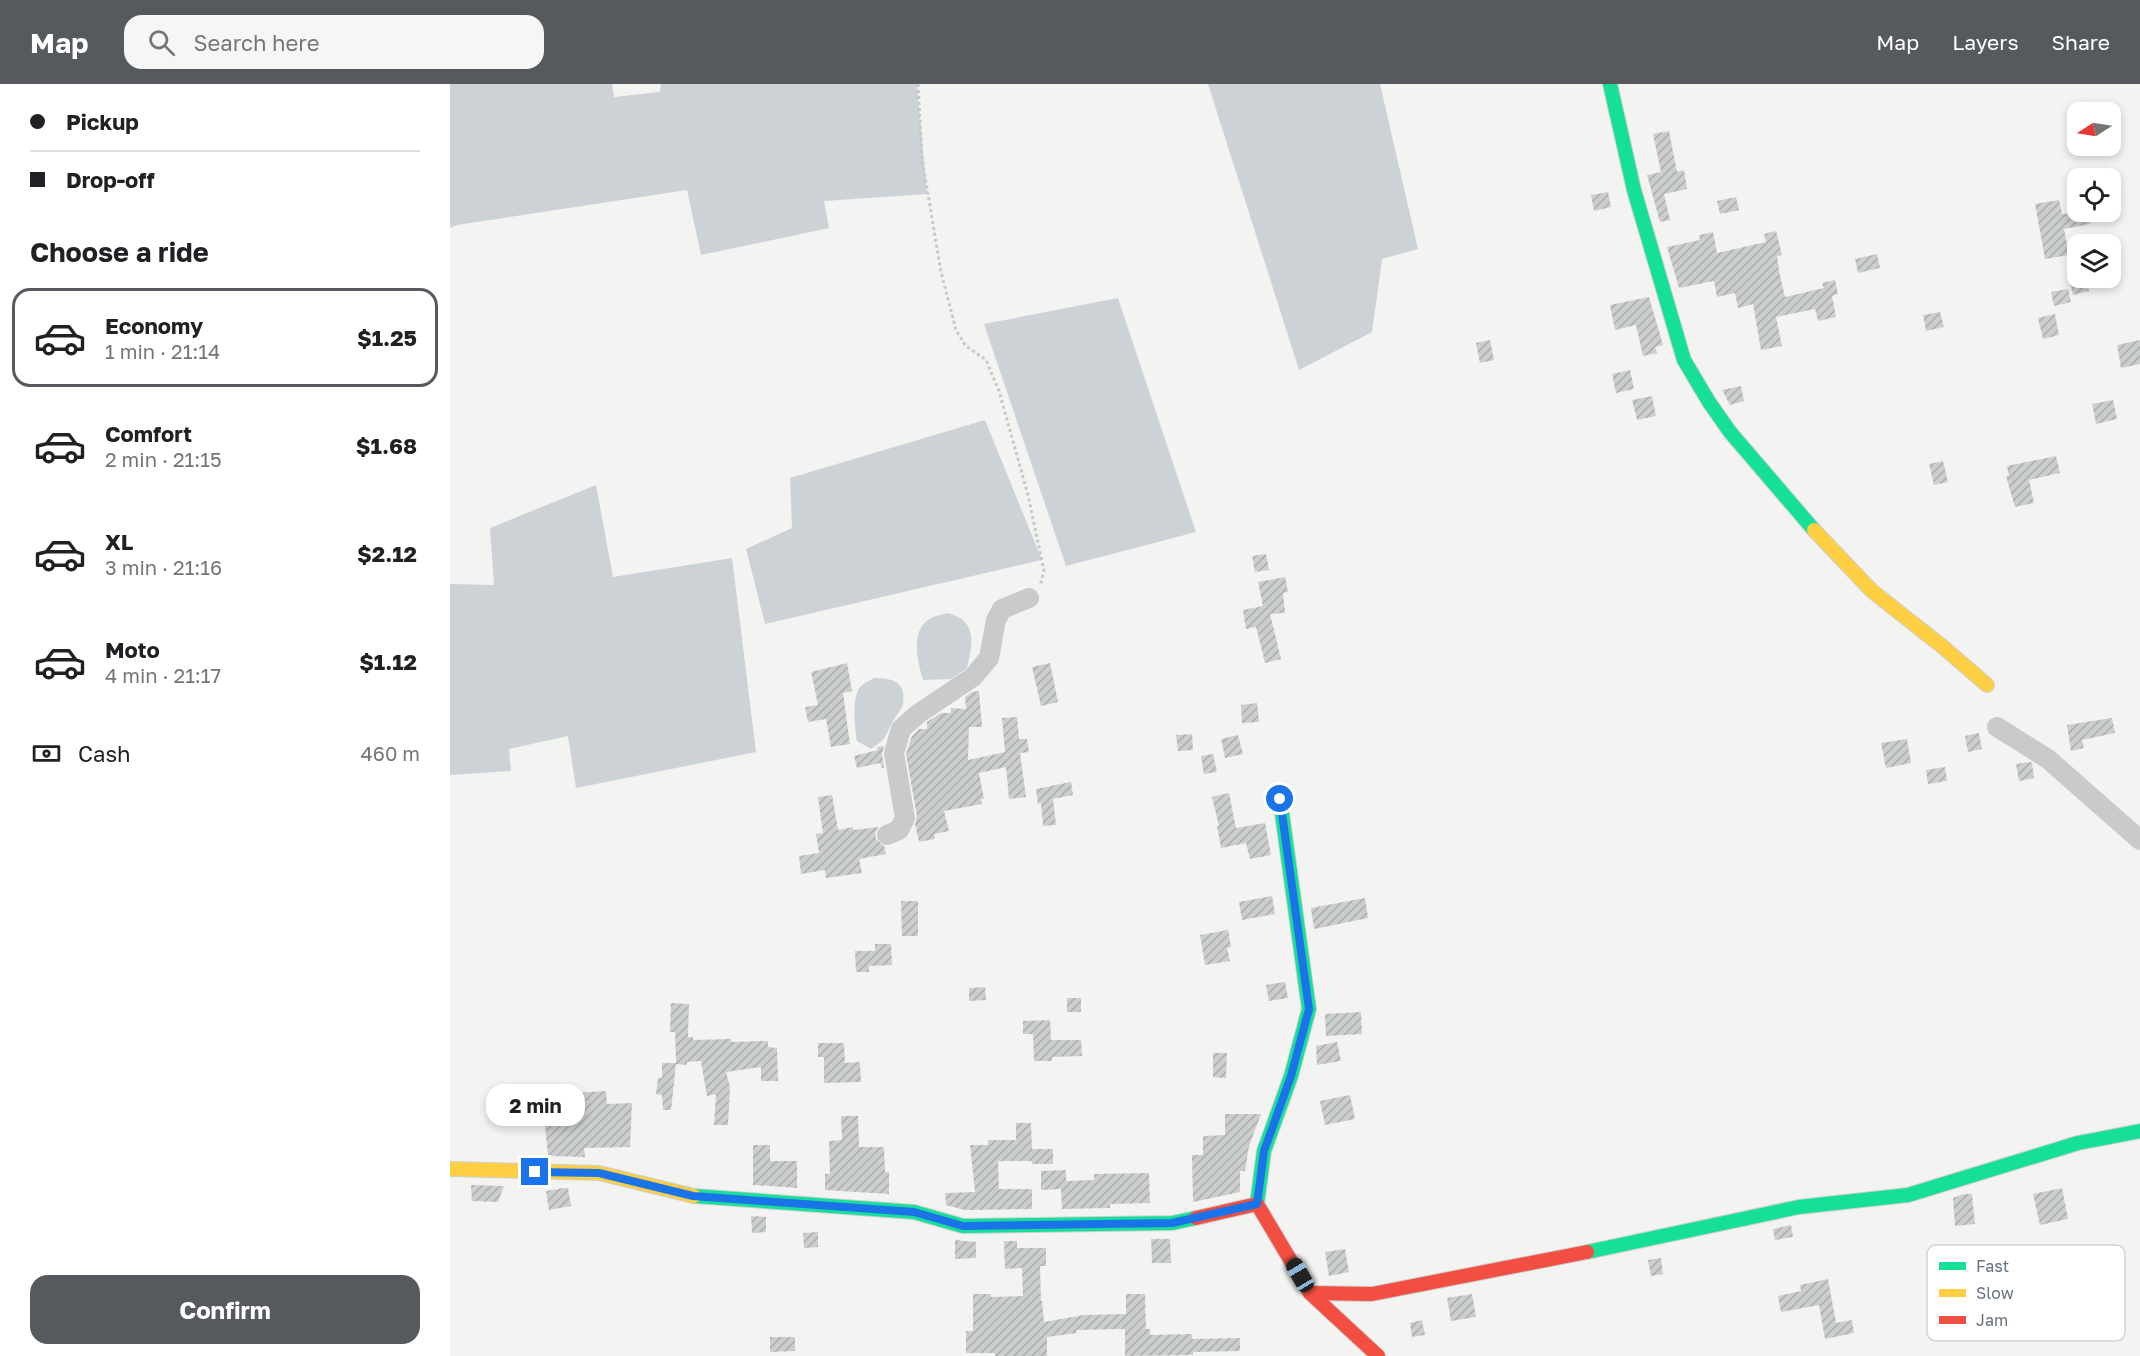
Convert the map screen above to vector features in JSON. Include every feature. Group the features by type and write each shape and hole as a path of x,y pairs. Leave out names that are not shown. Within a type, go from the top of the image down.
{"street":[{"path":"1610,84 1634,190 1684,360 1709,402 1730,432 1830,549 1872,591 1944,647 1988,685"},
{"path":"887,835 899,830 906,818 894,753 901,729 918,714 974,677 989,658 996,620 1002,609 1029,598"},
{"path":"1998,727 2048,759 2140,840"},
{"path":"1280,799 1309,1009 1291,1076 1264,1151 1257,1204 1310,1293 1378,1356"},
{"path":"1310,1293 1372,1294 1669,1236 1799,1207 1908,1195 2078,1143 2140,1131"},
{"path":"450,1169 599,1173 693,1196 914,1212 963,1226 1172,1223 1257,1204"}],"path":[{"path":"918,84 922,159 941,272 956,330 965,345 987,360 999,391 1028,495 1044,572 1039,590 1029,598"}],"shaded area":[{"path":"450,84 612,84 614,97 660,92 661,84 917,84 927,194 824,201 829,228 701,255 687,190 457,225 450,228"},
{"path":"1208,84 1380,84 1418,249 1382,259 1372,332 1299,370"},
{"path":"1118,298 1196,532 1066,566 984,324"},
{"path":"985,420 1042,560 765,624 746,549 792,528 790,478"},
{"path":"596,485 613,577 732,558 756,752 576,788 568,736 509,749 511,771 450,775 450,584 494,585 490,528"},
{"path":"947,613 957,616 969,627 971,650 967,668 951,679 923,680 917,648 919,632 928,620"},
{"path":"874,678 896,682 903,690 904,696 902,706 886,736 871,749 857,741 855,704 861,686"}],"building":[{"path":"1669,131 1677,172 1684,170 1687,189 1664,194 1670,220 1660,222 1647,175 1661,172 1653,134"},
{"path":"1608,192 1611,207 1594,211 1591,195"},
{"path":"1736,197 1739,210 1720,214 1717,201"},
{"path":"2059,200 2062,214 2067,214 2067,222 2090,222 2090,224 2064,229 2067,255 2045,259 2035,204"},
{"path":"1776,231 1782,255 1777,256 1785,297 1824,288 1822,283 1835,280 1838,294 1832,296 1836,317 1818,321 1815,309 1776,317 1782,346 1761,350 1753,304 1738,308 1735,293 1717,297 1714,281 1679,288 1667,247 1700,240 1699,235 1713,232 1717,253 1766,242 1764,234"},
{"path":"1877,254 1880,268 1858,273 1855,259"},
{"path":"2071,288 2088,288 2089,291 2073,295"},
{"path":"2068,289 2071,302 2054,306 2051,292"},
{"path":"1649,297 1663,345 1655,347 1657,353 1643,356 1636,325 1615,330 1610,305"},
{"path":"1940,312 1944,327 1926,331 1923,315"},
{"path":"2055,314 2059,335 2043,339 2038,318"},
{"path":"1490,340 1494,360 1480,363 1476,343"},
{"path":"2140,340 2140,364 2121,368 2117,345"},
{"path":"1630,370 1634,389 1616,393 1612,374"},
{"path":"1741,386 1744,401 1730,405 1722,390"},
{"path":"1652,396 1656,416 1637,420 1632,400"},
{"path":"2113,400 2117,419 2096,424 2092,404"},
{"path":"2056,456 2060,473 2029,480 2034,503 2015,507 2006,476 2009,476 2007,466"},
{"path":"1943,461 1948,482 1934,485 1929,464"},
{"path":"1266,554 1269,570 1255,572 1252,556"},
{"path":"1285,577 1288,592 1283,593 1285,613 1270,614 1281,659 1265,663 1256,627 1246,629 1243,610 1263,606 1258,582"},
{"path":"847,663 852,691 843,693 850,744 831,747 826,719 808,722 805,707 818,705 811,672"},
{"path":"1050,663 1058,702 1041,706 1032,667"},
{"path":"979,691 982,727 969,727 968,760 1005,752 1002,718 1017,717 1019,739 1027,739 1029,752 1020,753 1026,797 1009,799 1006,767 979,773 984,799 981,799 982,804 944,811 949,831 934,834 935,839 919,842 915,824 917,816 906,754 912,736 919,729 927,729 927,722 941,713 951,713 951,708 966,709 965,697 972,692"},
{"path":"1257,703 1259,722 1242,723 1241,705"},
{"path":"2112,718 2115,733 2082,740 2084,748 2071,751 2067,725"},
{"path":"1979,733 1982,749 1968,752 1965,736"},
{"path":"1192,734 1193,750 1178,751 1176,735"},
{"path":"1238,735 1243,754 1225,758 1221,739"},
{"path":"1907,739 1911,763 1886,768 1881,743"},
{"path":"884,746 882,754 884,768 880,763 857,768 854,756 878,750 877,747"},
{"path":"1213,754 1217,772 1204,774 1201,756"},
{"path":"2030,762 2034,778 2019,781 2016,764"},
{"path":"1945,767 1947,781 1928,784 1926,770"},
{"path":"1071,782 1073,795 1053,799 1056,825 1043,826 1041,803 1038,804 1036,789"},
{"path":"1229,793 1236,828 1265,823 1271,855 1250,859 1246,843 1221,848 1217,826 1219,826 1212,797"},
{"path":"832,795 838,830 853,827 853,830 879,827 875,833 876,839 884,846 886,854 859,859 862,873 826,878 825,870 801,874 799,856 819,853 816,834 823,833 818,797"},
{"path":"1272,896 1275,914 1242,920 1239,902"},
{"path":"1365,898 1368,918 1314,929 1311,908"},
{"path":"901,901 918,901 918,936 902,936"},
{"path":"1228,930 1231,947 1227,948 1230,961 1205,965 1200,935"},
{"path":"875,944 891,944 892,965 869,966 869,972 856,972 855,951 875,951"},
{"path":"1285,982 1288,998 1269,1001 1266,985"},
{"path":"985,987 986,1000 969,1001 969,988"},
{"path":"1067,998 1081,998 1081,1012 1067,1012"},
{"path":"671,1003 689,1004 688,1037 693,1037 693,1040 768,1041 768,1047 777,1048 778,1081 761,1081 761,1067 726,1072 730,1087 728,1125 714,1125 716,1094 707,1096 701,1061 687,1062 687,1065 676,1064 671,1110 663,1110 662,1095 656,1094 658,1078 662,1078 662,1063 676,1063 675,1032 670,1032"},
{"path":"1361,1012 1362,1034 1326,1036 1325,1014"},
{"path":"1050,1020 1051,1040 1081,1040 1082,1056 1052,1057 1052,1061 1034,1061 1033,1034 1023,1034 1023,1021"},
{"path":"1337,1042 1341,1061 1317,1065 1316,1046"},
{"path":"818,1043 844,1043 845,1063 860,1062 861,1082 824,1083 824,1057 818,1057"},
{"path":"1213,1053 1227,1053 1226,1078 1213,1077"},
{"path":"606,1091 607,1104 632,1103 630,1147 584,1148 585,1157 548,1156 542,1095"},
{"path":"516,1092 519,1106 497,1110 494,1096"},
{"path":"1350,1095 1355,1119 1325,1125 1320,1101"},
{"path":"1225,1114 1261,1114 1249,1146 1245,1171 1240,1171 1240,1192 1193,1202 1192,1155 1203,1155 1203,1136 1225,1135"},
{"path":"841,1116 858,1116 859,1147 884,1147 885,1172 889,1172 889,1194 825,1190 825,1174 830,1174 829,1141 842,1140"},
{"path":"1016,1123 1031,1123 1032,1149 1053,1149 1053,1164 1032,1164 1032,1161 998,1161 999,1189 1032,1189 1032,1209 965,1210 946,1205 945,1193 975,1192 970,1145 988,1145 988,1140 1016,1140"},
{"path":"753,1145 770,1145 770,1161 797,1161 797,1188 753,1185"},
{"path":"1066,1170 1066,1181 1094,1180 1094,1174 1149,1173 1150,1203 1110,1204 1110,1208 1062,1209 1061,1189 1041,1190 1041,1171"},
{"path":"471,1185 504,1186 498,1202 472,1201"},
{"path":"568,1188 571,1206 549,1210 546,1191"},
{"path":"2062,1188 2068,1219 2040,1225 2033,1194"},
{"path":"1972,1194 1975,1224 1955,1226 1953,1198"},
{"path":"751,1216 766,1217 766,1232 752,1233"},
{"path":"1791,1225 1793,1237 1775,1240 1773,1229"},
{"path":"818,1232 818,1247 804,1248 803,1233"},
{"path":"1151,1239 1170,1239 1171,1263 1152,1263"},
{"path":"955,1240 976,1242 976,1258 955,1259"},
{"path":"1004,1241 1017,1241 1017,1248 1046,1248 1046,1266 1040,1266 1044,1322 1084,1315 1126,1314 1126,1294 1145,1294 1146,1329 1150,1329 1150,1335 1192,1334 1192,1339 1240,1338 1240,1351 1193,1352 1193,1355 1125,1356 1125,1329 1076,1330 1077,1333 1047,1337 1047,1356 995,1356 995,1353 966,1353 966,1331 973,1331 973,1294 991,1294 991,1297 1023,1296 1022,1268 1005,1269"},
{"path":"1345,1249 1349,1272 1329,1276 1325,1252"},
{"path":"1661,1258 1663,1274 1651,1276 1648,1260"},
{"path":"1828,1279 1836,1323 1852,1320 1854,1333 1825,1339 1819,1305 1781,1312 1778,1296 1801,1291 1800,1285"},
{"path":"1472,1294 1476,1317 1451,1321 1447,1298"},
{"path":"1422,1320 1425,1335 1412,1337 1410,1323"},
{"path":"770,1337 795,1337 795,1351 770,1352"}],"traffic: fast":[{"path":"1610,84 1634,190 1684,360 1730,432 1814,530"},
{"path":"1257,1204 1264,1151 1291,1076 1309,1009 1280,799"},
{"path":"1587,1252 1799,1207 1908,1195 2078,1143 2140,1131"},
{"path":"694,1196 914,1212 963,1226 1172,1223 1196,1218"}],"traffic: slow":[{"path":"1814,530 1872,591 1987,685"},
{"path":"450,1169 599,1173 694,1196"}],"traffic: jam":[{"path":"1196,1218 1257,1204 1310,1293 1378,1356"},
{"path":"1310,1293 1372,1294 1587,1252"}],"route":[{"path":"535,1172 599,1173 693,1196 914,1212 963,1226 1172,1223 1257,1204 1264,1151 1291,1076 1309,1009 1280,799"}]}
